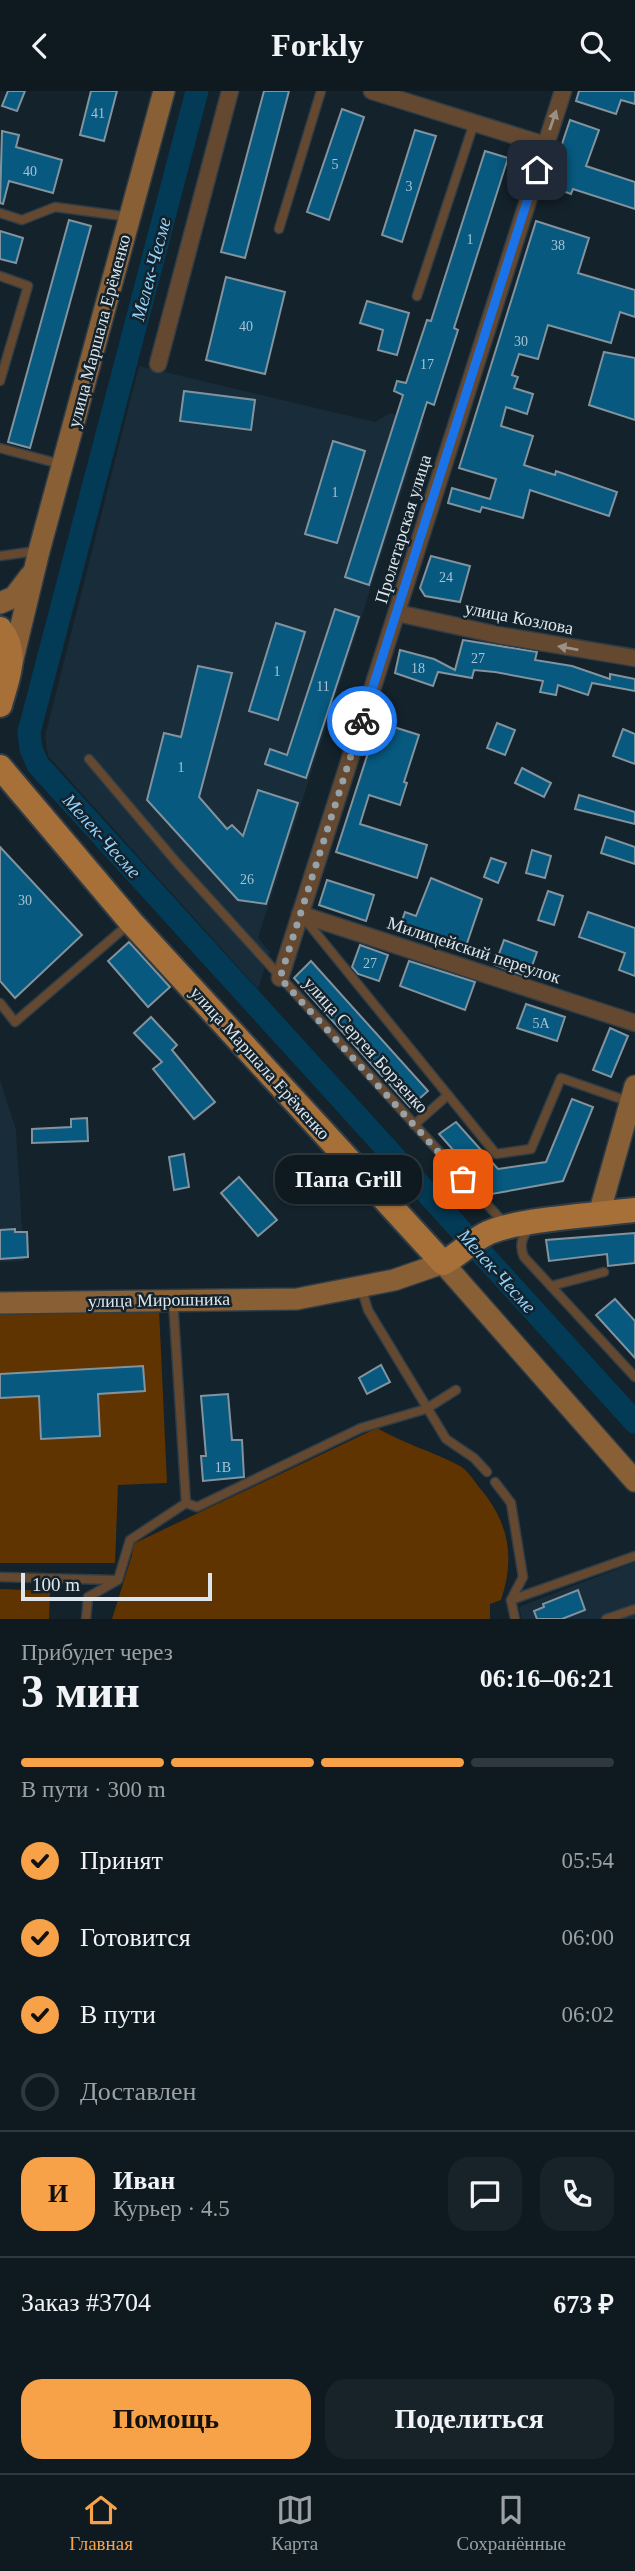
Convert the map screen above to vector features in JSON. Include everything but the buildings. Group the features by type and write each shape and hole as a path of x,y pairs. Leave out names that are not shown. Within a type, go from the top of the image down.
{"main road":[{"name":"улица Маршала Ерёменко","path":"4,684 164,91"},
{"name":"улица Маршала Ерёменко","path":"0,603 13,597 33,572"},
{"path":"0,629 11,649 4,684"},
{"name":"улица Маршала Ерёменко","path":"0,767 131,922 453,1258 635,1481"},
{"path":"598,1214 632,1094"},
{"path":"453,1258 484,1234 509,1227 635,1210"},
{"name":"улица Мирошника","path":"0,1303 317,1296 394,1280 453,1258"}],"street":[{"path":"158,364 230,91"},
{"path":"372,91 545,145"},
{"name":"Пролетарская улица","path":"280,978 563,91"},
{"name":"улица Козлова","path":"397,613 498,635 635,658"},
{"name":"Милицейский переулок","path":"300,914 635,1023"}],"lane":[{"path":"279,229 321,91"},
{"path":"417,296 474,123"},
{"path":"0,213 22,220 55,207 130,217"},
{"path":"0,277 28,286 0,381"},
{"path":"0,448 63,465"},
{"path":"0,556 39,551"},
{"name":"улица Сергея Борзенко","path":"89,759 280,978 509,1227"},
{"path":"300,914 496,1154 531,1149 561,1078 632,1094"},
{"path":"0,1003 15,1022 131,922"},
{"path":"414,1125 448,1095"},
{"path":"536,1223 522,1239 520,1249 635,1377"},
{"path":"551,1286 604,1272"},
{"path":"361,1287 368,1310 446,1439 474,1458 487,1472"},
{"path":"173,1299 186,1503"},
{"path":"186,1503 197,1507 361,1428 426,1409 456,1390"},
{"path":"495,1482 511,1503 523,1577 511,1600 515,1619"},
{"path":"86,1619 88,1597 118,1580 130,1540 186,1503"},
{"path":"511,1600 620,1558 635,1556"},
{"path":"0,1577 118,1580"},
{"path":"606,1619 635,1609"}],"shaded area":[{"path":"139,366 375,422 390,413 424,423 258,938 270,952 258,989 48,756 45,736"},
{"path":"0,1080 16,1130 24,1261 0,1262"},
{"path":"159,1309 167,1483 118,1485 115,1563 0,1563 0,1315"},
{"path":"377,1428 463,1468 496,1512 506,1539 508,1568 501,1600 490,1604 490,1619 112,1619 133,1544"},
{"path":"635,1562 635,1619 522,1619 519,1607"},
{"path":"0,1589 50,1591 49,1619 0,1619"}],"waterway":[{"name":"Мелек-Чесме","path":"197,91 29,732 31,749 38,765 635,1422"}],"way so far":[{"path":"362,721 280,978 463,1179"}],"place":[{"name":"Папа Grill","path":"463,1179"}],"route":[{"path":"362,721 537,170"}]}
